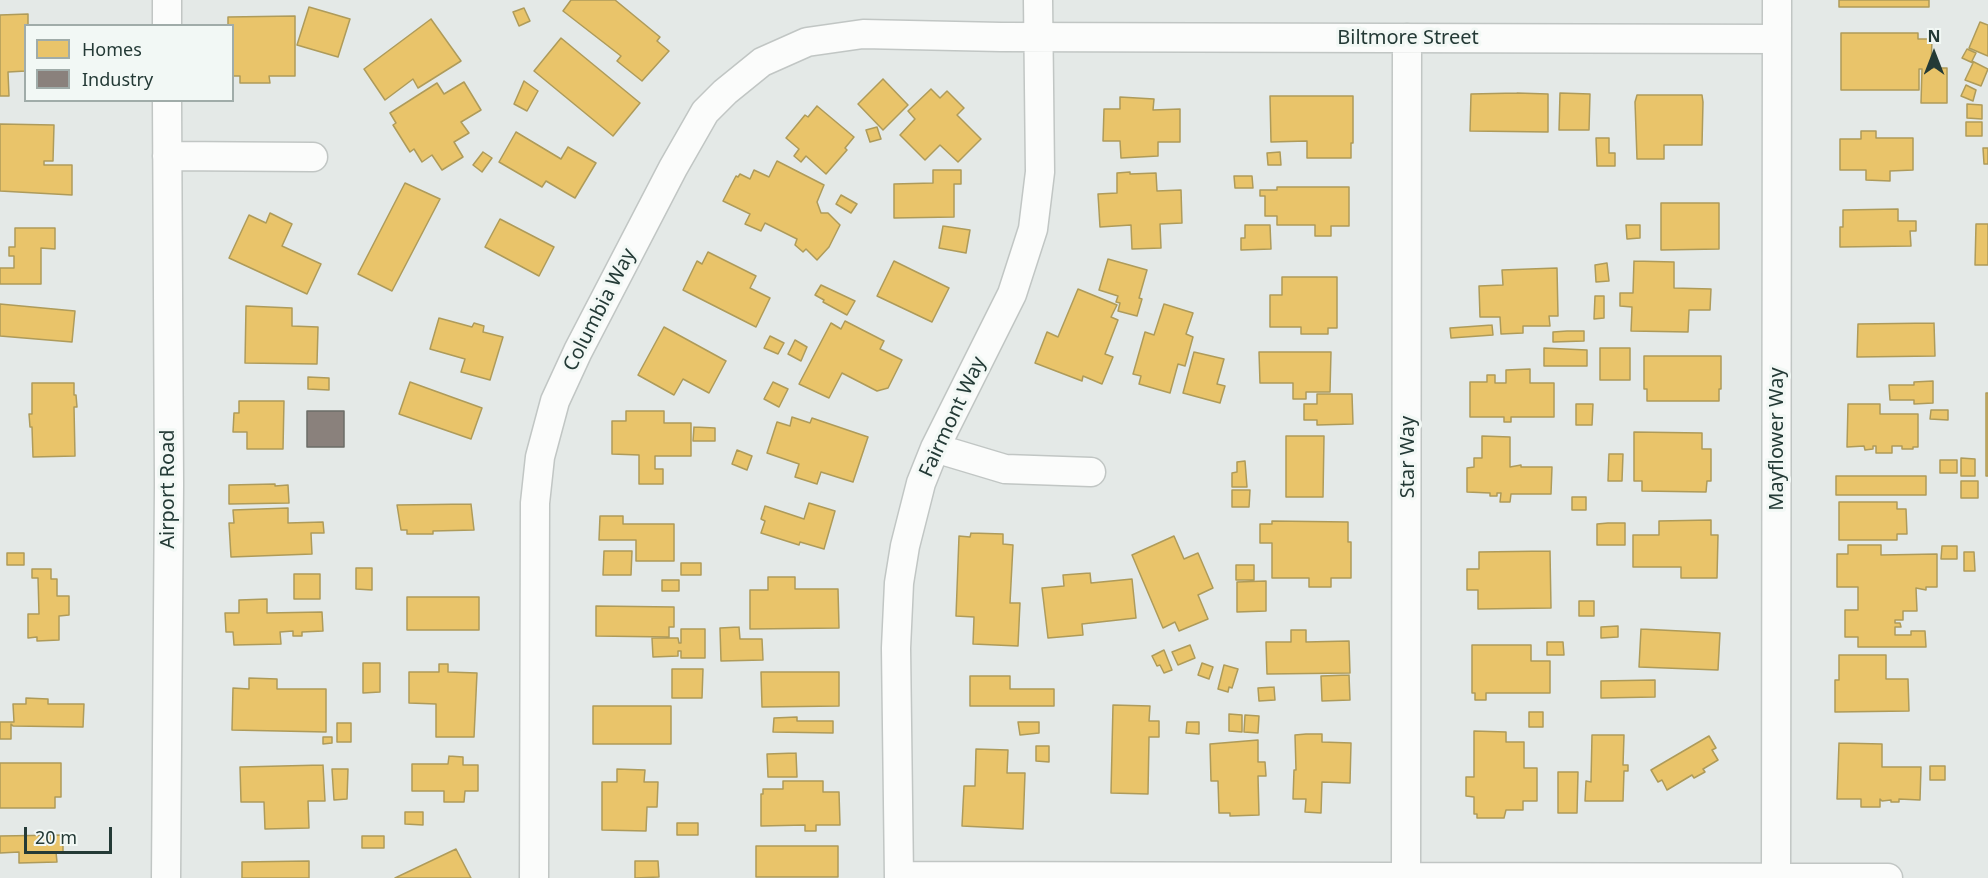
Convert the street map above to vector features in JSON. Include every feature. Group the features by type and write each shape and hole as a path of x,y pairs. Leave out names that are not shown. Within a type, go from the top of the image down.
{"street":[{"path":"167,0 167,24"},
{"name":"Fairmont Way","path":"899,877 896,648 899,583 905,546 919,494 935,448 1012,294 1033,229 1040,172 1038,0"},
{"name":"Mayflower Way","path":"1776,878 1777,0"},
{"name":"Columbia Way","path":"534,878 535,504 540,457 555,401 578,351 673,168 705,112 725,92 762,62 807,42 863,34 1038,36"},
{"name":"Biltmore Street","path":"1038,36 1777,39"},
{"name":"Star Way","path":"1406,876 1407,38"},
{"name":"Airport Road","path":"166,878 169,485 167,102"},
{"path":"167,156 313,157"},
{"path":"935,448 1005,469 1091,472"},
{"path":"899,877 1888,878"}],"building: Homes":[{"path":"571,0 615,0 660,37 657,41 669,51 642,81 617,61 621,56 563,11"},
{"path":"1839,0 1929,0 1929,7 1839,7"},
{"path":"309,7 350,19 338,57 297,45"},
{"path":"524,8 530,21 519,26 513,12"},
{"path":"28,14 28,24 24,24 24,71 8,72 9,96 0,96 0,15"},
{"path":"295,16 295,76 269,76 270,83 240,83 240,76 234,76 234,24 228,24 228,17"},
{"path":"431,19 461,61 418,88 413,79 385,100 364,69"},
{"path":"1980,22 1988,25 1988,56 1969,48"},
{"path":"1841,33 1918,33 1918,39 1932,39 1931,68 1947,68 1947,103 1921,103 1922,69 1919,69 1919,90 1841,90"},
{"path":"561,38 640,103 613,136 534,71"},
{"path":"1967,49 1976,53 1972,61 1988,69 1981,86 1965,80 1973,63 1962,58"},
{"path":"883,79 908,105 883,130 858,104"},
{"path":"524,81 538,91 527,111 514,104"},
{"path":"464,82 481,110 461,122 469,133 454,142 463,157 442,170 432,155 422,162 414,149 410,152 393,125 396,123 390,113 437,83 444,94"},
{"path":"1966,85 1976,90 1973,101 1961,96"},
{"path":"931,89 940,98 947,91 964,108 957,115 981,139 958,162 940,145 925,160 900,135 915,119 908,111"},
{"path":"1560,93 1590,94 1589,130 1559,130"},
{"path":"1471,94 1548,94 1548,132 1470,131"},
{"path":"1637,95 1702,95 1702,145 1664,145 1664,159 1637,159 1635,102"},
{"path":"1270,96 1353,96 1351,158 1307,158 1307,141 1271,142"},
{"path":"1120,97 1154,99 1153,110 1180,109 1180,142 1158,142 1158,156 1121,158 1120,141 1103,141 1104,109 1120,109"},
{"path":"1967,104 1982,105 1982,119 1967,118"},
{"path":"817,106 854,137 845,148 847,150 826,174 806,156 801,162 794,156 799,149 786,138 805,115 808,117"},
{"path":"1966,122 1982,122 1982,136 1966,136"},
{"path":"0,124 54,125 53,161 44,161 44,165 72,165 72,195 0,191"},
{"path":"877,127 881,139 870,142 866,130"},
{"path":"1861,131 1876,131 1876,138 1913,138 1913,170 1890,171 1890,181 1866,180 1866,170 1840,170 1840,139 1861,139"},
{"path":"516,132 561,159 568,147 596,163 575,198 546,181 542,187 499,162"},
{"path":"1596,138 1609,138 1609,153 1615,153 1615,166 1597,166"},
{"path":"1983,148 1988,148 1988,164 1984,164"},
{"path":"483,152 492,158 482,172 473,165"},
{"path":"1280,152 1281,165 1268,165 1267,153"},
{"path":"777,161 824,185 817,202 821,213 828,213 840,225 829,247 817,260 806,249 803,252 795,245 797,239 765,223 761,231 745,224 750,214 723,201 736,176 740,174 750,179 754,170 769,177"},
{"path":"933,170 961,170 961,184 954,184 954,217 894,218 894,184 933,183"},
{"path":"1130,172 1130,174 1156,173 1157,191 1181,190 1182,223 1160,224 1161,248 1132,249 1131,225 1100,227 1098,194 1117,193 1117,173"},
{"path":"1234,176 1252,176 1253,188 1235,188"},
{"path":"405,183 440,199 392,291 358,274"},
{"path":"1277,187 1349,187 1349,226 1331,226 1331,236 1315,236 1315,225 1277,225 1277,216 1265,216 1265,196 1260,196 1260,190 1277,190"},
{"path":"841,195 857,204 851,213 836,204"},
{"path":"1661,203 1719,203 1719,249 1661,250"},
{"path":"1898,209 1898,221 1916,221 1916,231 1910,231 1911,246 1840,247 1843,210"},
{"path":"270,213 292,224 282,246 321,264 307,294 229,258 249,215 266,223"},
{"path":"500,219 554,247 539,276 485,247"},
{"path":"1976,224 1988,224 1988,265 1975,265"},
{"path":"1245,225 1270,225 1271,249 1241,250 1241,238 1245,238"},
{"path":"1626,225 1640,225 1640,238 1627,239"},
{"path":"943,226 970,230 966,253 939,248"},
{"path":"15,228 55,228 55,249 41,248 41,284 0,284 0,268 14,268 14,256 9,256 9,247 15,247"},
{"path":"708,252 756,276 750,288 770,298 756,327 683,290 697,261 702,264"},
{"path":"1108,259 1147,270 1139,298 1142,299 1137,316 1118,311 1120,303 1116,302 1118,296 1099,290"},
{"path":"894,261 949,288 932,322 877,296"},
{"path":"1634,261 1674,262 1674,288 1711,289 1710,310 1689,310 1688,332 1631,331 1632,307 1620,306 1620,293 1633,293"},
{"path":"1607,263 1609,281 1596,282 1595,265"},
{"path":"1557,268 1558,316 1549,316 1550,326 1523,326 1523,333 1501,334 1500,317 1480,317 1479,286 1503,285 1502,270"},
{"path":"1282,277 1337,277 1337,328 1328,328 1328,334 1301,334 1301,327 1270,327 1270,295 1282,295"},
{"path":"821,285 855,301 847,315 815,295"},
{"path":"1078,289 1117,305 1111,317 1118,320 1105,354 1113,357 1102,384 1083,376 1082,381 1035,363 1047,332 1058,337"},
{"path":"1595,296 1604,296 1604,318 1594,319"},
{"path":"0,304 75,311 72,342 0,336"},
{"path":"1164,304 1193,313 1186,334 1193,337 1185,366 1178,364 1170,393 1139,384 1141,376 1133,374 1145,332 1154,335"},
{"path":"246,306 292,308 292,326 318,327 317,364 245,363"},
{"path":"439,318 472,327 474,323 484,326 483,332 503,337 490,380 461,372 465,359 430,349"},
{"path":"845,321 884,341 880,349 902,360 888,388 877,391 842,373 829,398 799,384 831,323 841,329"},
{"path":"1934,323 1935,356 1857,357 1858,324"},
{"path":"1492,325 1493,335 1451,338 1450,328"},
{"path":"664,327 726,361 709,393 683,379 674,395 638,375"},
{"path":"1584,331 1584,341 1553,342 1553,332"},
{"path":"770,336 784,343 778,354 764,348"},
{"path":"795,340 807,347 801,361 788,354"},
{"path":"1544,348 1587,350 1587,366 1544,366"},
{"path":"1600,348 1630,348 1630,380 1600,380"},
{"path":"1194,352 1224,359 1217,384 1225,386 1220,403 1183,393"},
{"path":"1259,352 1331,352 1330,392 1306,392 1306,399 1293,399 1293,383 1260,383"},
{"path":"1644,356 1721,356 1719,401 1647,401 1647,389 1644,389"},
{"path":"1530,369 1530,383 1554,383 1554,417 1511,417 1511,422 1504,422 1504,417 1470,417 1470,382 1487,382 1487,375 1495,375 1495,383 1506,383 1506,370"},
{"path":"308,377 329,378 329,390 308,389"},
{"path":"1933,381 1933,403 1914,404 1914,400 1890,400 1889,385 1914,385 1914,382"},
{"path":"410,382 482,408 471,439 399,414"},
{"path":"773,382 788,389 779,407 764,399"},
{"path":"32,383 74,383 77,407 74,407 75,456 33,457 29,414 32,414"},
{"path":"1986,393 1988,393 1988,476 1986,476"},
{"path":"1317,394 1352,394 1353,424 1317,425 1317,420 1304,420 1304,404 1317,404"},
{"path":"239,401 284,401 283,449 247,449 247,432 233,432 234,413 239,413"},
{"path":"1576,404 1593,404 1592,425 1576,425"},
{"path":"1848,404 1880,404 1880,414 1918,414 1918,447 1902,449 1902,446 1892,446 1892,453 1876,453 1876,446 1865,450 1864,446 1847,447"},
{"path":"1931,410 1948,410 1948,420 1930,419"},
{"path":"626,411 664,411 664,423 691,423 691,456 655,456 655,469 663,469 663,484 639,484 639,455 612,454 612,421 626,421"},
{"path":"792,417 810,423 812,418 868,437 853,482 821,472 817,484 795,477 799,464 767,453 777,422 790,426"},
{"path":"694,427 715,428 715,441 693,441"},
{"path":"1634,432 1702,433 1702,449 1711,449 1711,481 1707,481 1706,492 1642,491 1642,481 1634,481"},
{"path":"1286,436 1324,436 1323,497 1286,497"},
{"path":"1482,436 1510,437 1510,467 1521,465 1521,467 1552,467 1551,494 1511,494 1510,502 1500,502 1501,493 1497,493 1497,496 1490,496 1490,493 1467,492 1467,468 1474,467 1474,458 1482,458"},
{"path":"737,450 752,456 747,470 732,464"},
{"path":"1609,454 1623,454 1622,481 1608,481"},
{"path":"1961,458 1975,459 1975,476 1961,476"},
{"path":"1940,460 1957,460 1957,473 1940,473"},
{"path":"1245,461 1247,487 1232,487 1232,473 1237,472 1237,462"},
{"path":"1836,476 1926,476 1926,495 1836,495"},
{"path":"1961,481 1978,481 1978,498 1961,498"},
{"path":"275,484 275,486 288,485 289,503 229,504 229,485"},
{"path":"1232,490 1250,490 1249,507 1232,507"},
{"path":"1572,497 1586,497 1586,510 1572,510"},
{"path":"1839,502 1897,502 1897,509 1906,509 1907,534 1897,534 1897,540 1839,540"},
{"path":"809,503 835,511 824,549 800,542 799,545 761,533 765,521 761,519 765,506 804,519"},
{"path":"471,504 474,530 407,534 407,530 401,530 397,505"},
{"path":"288,508 288,523 323,522 324,533 311,533 312,554 231,557 229,523 234,523 233,510"},
{"path":"600,516 623,516 623,524 674,524 674,561 636,561 636,540 599,540"},
{"path":"1711,520 1711,535 1718,535 1717,578 1681,578 1681,567 1633,567 1633,535 1659,535 1659,521"},
{"path":"1272,521 1348,522 1348,542 1351,542 1351,578 1331,578 1331,587 1309,587 1309,578 1272,578 1272,543 1260,543 1260,524 1272,524"},
{"path":"1625,523 1625,545 1597,545 1597,524"},
{"path":"971,533 1003,534 1003,544 1013,545 1010,603 1020,603 1018,646 973,644 974,617 956,616 959,536 970,537"},
{"path":"1174,536 1184,559 1198,553 1213,588 1198,595 1208,619 1179,631 1175,622 1163,628 1132,555"},
{"path":"1848,545 1881,545 1881,555 1937,554 1937,587 1926,587 1926,590 1916,588 1917,611 1903,611 1903,620 1895,620 1895,623 1900,623 1901,627 1895,627 1895,635 1911,635 1911,631 1925,631 1926,647 1858,647 1858,637 1845,637 1845,610 1858,610 1858,587 1837,587 1837,554 1848,554"},
{"path":"1942,546 1957,546 1957,559 1941,559"},
{"path":"604,551 632,551 631,575 603,575"},
{"path":"1550,551 1551,608 1478,609 1478,590 1467,590 1467,569 1479,569 1479,552"},
{"path":"1964,552 1974,552 1975,571 1964,571"},
{"path":"7,553 24,553 24,565 7,565"},
{"path":"681,563 701,563 701,575 681,575"},
{"path":"1236,565 1254,565 1254,580 1236,580"},
{"path":"356,568 372,568 372,590 356,589"},
{"path":"32,569 51,569 51,579 57,579 57,596 69,596 69,615 59,616 59,640 37,641 37,637 28,638 28,614 39,614 38,578 32,578"},
{"path":"1090,573 1091,583 1132,579 1136,618 1082,624 1083,635 1048,638 1042,588 1064,586 1063,575"},
{"path":"294,574 320,574 320,599 294,599"},
{"path":"768,577 795,577 795,589 838,589 839,628 750,629 750,590 768,590"},
{"path":"662,580 679,580 679,591 662,591"},
{"path":"1266,581 1266,611 1237,612 1237,582"},
{"path":"407,597 479,597 479,630 407,630"},
{"path":"267,599 267,613 322,612 323,631 302,632 302,636 293,636 293,631 280,632 281,644 234,645 233,632 226,632 225,613 239,613 239,600"},
{"path":"1579,601 1594,601 1594,616 1579,616"},
{"path":"596,606 674,607 674,627 669,627 669,637 596,636"},
{"path":"1618,626 1618,637 1601,638 1601,627"},
{"path":"739,627 740,639 762,639 763,660 721,661 720,628"},
{"path":"681,629 705,629 705,658 681,658 681,651 678,651 678,656 653,657 652,638 678,638 681,643"},
{"path":"1641,629 1720,633 1718,670 1639,667"},
{"path":"1291,630 1306,630 1306,642 1349,641 1350,673 1267,674 1266,642 1291,642"},
{"path":"1547,642 1563,642 1564,655 1547,655"},
{"path":"1190,645 1195,658 1178,665 1172,652"},
{"path":"1472,645 1531,645 1531,661 1550,661 1550,693 1486,693 1486,700 1475,700 1475,693 1472,693"},
{"path":"1164,650 1172,670 1164,673 1152,656"},
{"path":"1839,655 1886,655 1886,679 1908,679 1909,711 1835,712 1835,680 1839,680"},
{"path":"363,663 380,663 380,692 363,693"},
{"path":"1202,663 1213,667 1209,679 1198,675"},
{"path":"439,664 448,664 448,672 477,673 474,737 436,737 436,704 409,703 409,672 439,672"},
{"path":"1224,665 1238,669 1232,688 1229,687 1228,692 1218,689"},
{"path":"672,669 703,669 702,698 672,698"},
{"path":"761,672 839,672 839,706 762,707"},
{"path":"1349,675 1350,700 1322,701 1321,676"},
{"path":"970,676 1010,676 1010,689 1054,689 1054,706 970,706"},
{"path":"249,678 277,679 277,689 326,689 326,732 232,730 233,688 249,689"},
{"path":"1655,680 1655,697 1601,698 1601,681"},
{"path":"1274,687 1275,700 1259,701 1258,688"},
{"path":"26,698 48,699 48,704 84,704 83,727 13,726 11,724 11,739 0,739 0,722 14,722 13,704 26,704"},
{"path":"1113,705 1150,706 1149,721 1159,721 1159,737 1149,737 1148,794 1111,793"},
{"path":"593,706 671,706 671,744 593,744"},
{"path":"1529,712 1543,712 1543,727 1529,727"},
{"path":"1229,714 1242,715 1242,732 1229,731"},
{"path":"1245,715 1259,716 1258,733 1244,732"},
{"path":"797,717 797,721 833,721 833,733 773,732 774,718"},
{"path":"1018,722 1039,722 1039,733 1020,735"},
{"path":"1187,722 1199,722 1199,734 1186,733"},
{"path":"337,723 351,723 351,742 337,742"},
{"path":"1474,731 1506,732 1506,742 1524,742 1524,768 1537,768 1537,801 1523,801 1523,810 1506,810 1504,818 1477,818 1477,814 1474,814 1474,797 1466,796 1466,777 1474,777"},
{"path":"1322,734 1322,742 1351,743 1350,783 1322,782 1321,813 1305,812 1306,799 1293,799 1294,770 1296,770 1295,735"},
{"path":"1592,735 1624,735 1623,765 1628,765 1628,771 1624,771 1623,801 1585,801 1586,781 1591,782"},
{"path":"1709,736 1716,748 1712,750 1718,760 1703,769 1705,772 1694,778 1692,775 1667,790 1662,780 1658,782 1651,770"},
{"path":"323,737 332,737 332,743 323,744"},
{"path":"1258,740 1258,762 1265,762 1266,776 1258,776 1259,815 1230,816 1230,813 1219,813 1218,781 1211,781 1210,744"},
{"path":"1839,743 1882,744 1882,767 1921,767 1920,800 1899,799 1899,802 1891,802 1891,800 1882,801 1880,799 1880,807 1861,807 1861,799 1837,799"},
{"path":"1036,746 1049,746 1049,762 1036,761"},
{"path":"976,749 1008,750 1007,773 1025,773 1023,829 962,826 964,786 975,786"},
{"path":"796,753 797,777 768,777 767,754"},
{"path":"449,756 463,757 463,765 478,765 478,791 465,791 464,802 444,802 444,791 412,791 412,764 448,764"},
{"path":"0,763 61,763 61,797 55,797 55,808 0,808"},
{"path":"323,765 325,801 308,801 309,828 265,829 264,802 241,802 240,767"},
{"path":"1930,766 1945,766 1945,780 1930,780"},
{"path":"332,769 348,769 347,799 334,800"},
{"path":"617,769 645,770 644,782 658,782 657,807 647,807 646,831 602,830 602,782 617,782"},
{"path":"1558,772 1578,772 1577,813 1558,813"},
{"path":"783,781 823,781 823,792 839,792 840,825 816,825 816,831 805,831 805,825 761,826 763,789 783,789"},
{"path":"405,812 423,812 423,825 405,824"},
{"path":"677,823 698,823 698,835 677,835"},
{"path":"63,835 63,852 56,852 57,862 19,863 19,852 0,853 0,836"},
{"path":"362,836 384,836 384,848 362,848"},
{"path":"756,846 838,846 838,877 756,877"},
{"path":"456,849 471,878 395,878"},
{"path":"309,861 309,878 242,878 242,862"},
{"path":"635,861 658,861 659,877 635,878"}],"building: Industry":[{"path":"307,411 344,411 344,447 307,447"}]}
